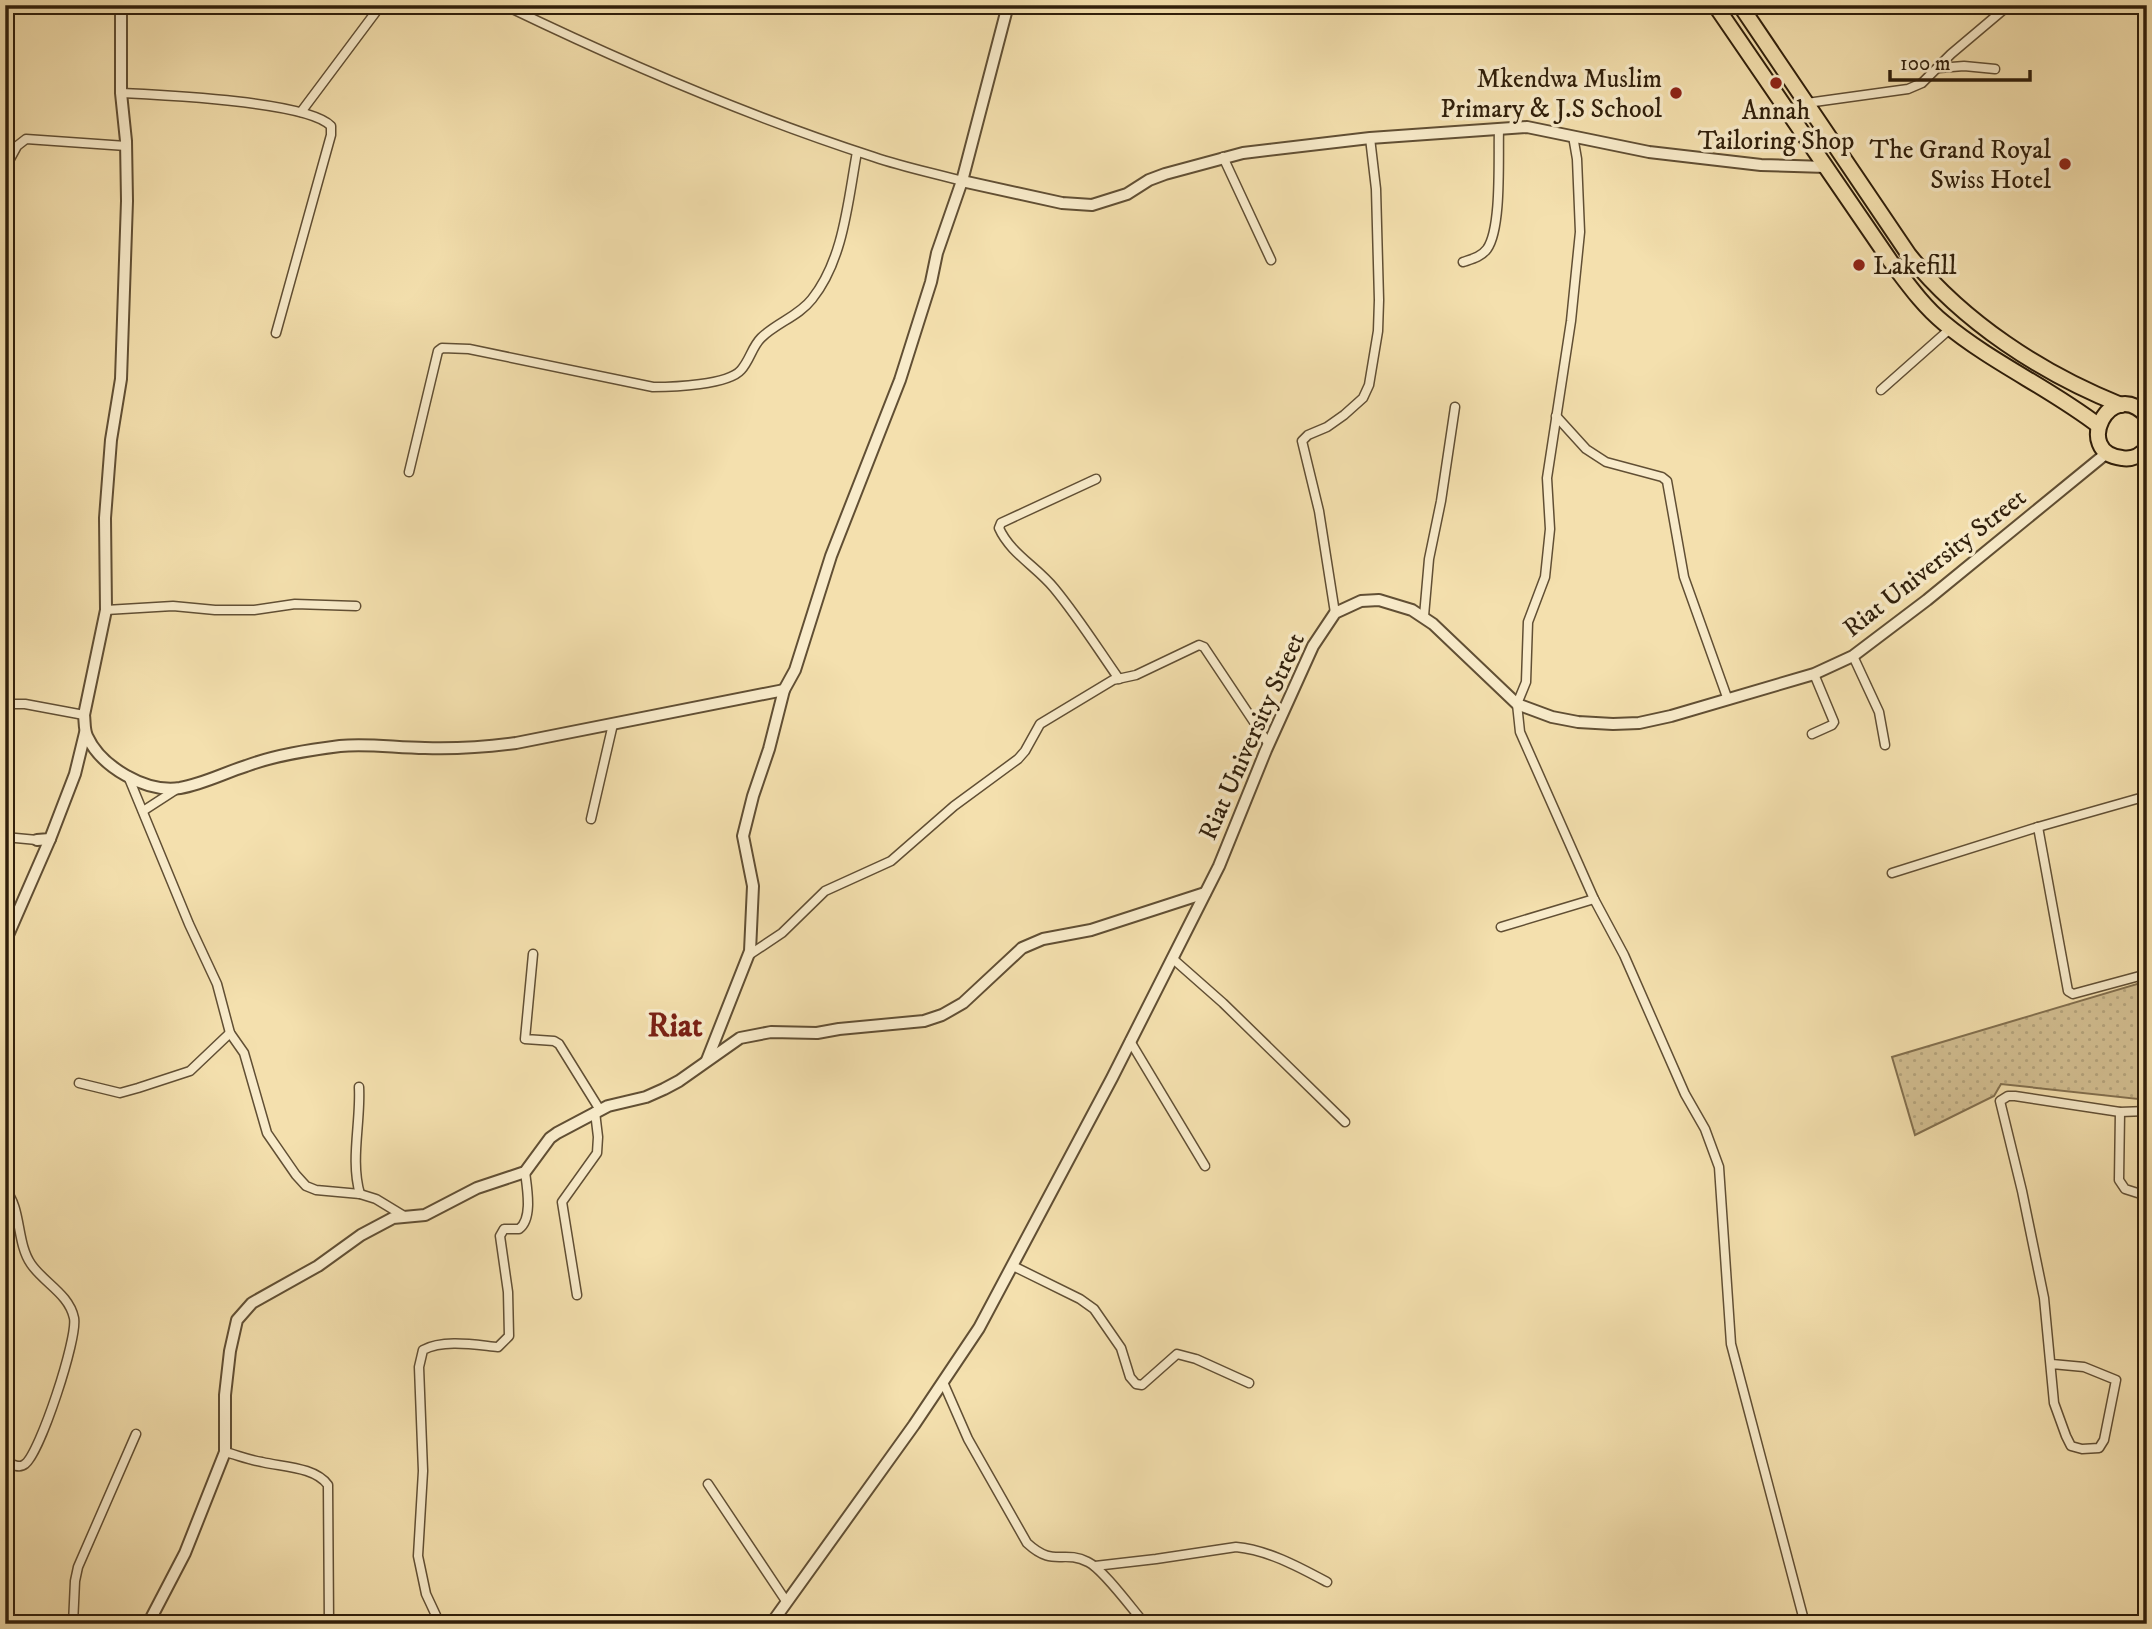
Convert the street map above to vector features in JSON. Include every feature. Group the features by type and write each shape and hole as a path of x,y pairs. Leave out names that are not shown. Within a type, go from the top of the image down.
{"highway":[{"path":"1715,5 1915,294 1951,328 1994,359 2078,410 2099,426"},
{"path":"1740,5 1926,277 1992,334 2089,393 2121,405 2134,406 2147,416"},
{"path":"2121,405 2107,411 2099,426 2100,442 2108,452 2118,458 2127,459 2146,451"}],"street":[{"path":"5,942 75,774 85,733 84,715 106,610 105,518 111,440 121,379 127,201 127,146 121,93 121,5"},
{"path":"301,112 381,5"},
{"path":"503,5 755,116 858,152 962,181 1062,203 1092,205 1127,194 1149,180 1165,174 1243,153 1370,138 1527,127 1649,152 1783,167 1826,167"},
{"path":"705,1063 749,954 753,886 743,836 752,796 769,749 784,690 795,670 846,514 900,380 931,282 937,253 962,181 1008,5"},
{"path":"1807,103 1908,89 1922,83 1951,54 2009,5"},
{"path":"1939,68 1964,66 1994,69"},
{"path":"121,93 279,107 326,121 331,126 331,135 276,332"},
{"path":"1463,262 1485,251 1494,234 1499,129"},
{"path":"1573,135 1577,159 1580,232 1571,321 1547,478 1550,529 1545,577 1529,618 1526,682 1517,704 1520,732 1685,1094 1705,1129 1719,1167 1731,1344 1805,1624"},
{"path":"1335,613 1319,511 1302,441 1344,415 1363,398 1369,385 1378,331 1379,300 1376,189 1370,138"},
{"path":"5,168 17,146 26,139 127,146"},
{"path":"409,472 438,351 442,348 468,349 653,387 719,380 740,372 758,341 811,301 827,277 858,152"},
{"path":"1223,157 1271,260"},
{"path":"1881,390 1951,328"},
{"path":"1424,616 1429,559 1455,407"},
{"path":"1556,416 1595,456 1606,462 1662,477 1667,481 1684,577 1728,700"},
{"name":"Riat University Street","path":"771,1624 914,1425 979,1328 1219,866 1268,743 1313,646 1335,613 1361,601 1379,600 1395,603 1424,616 1517,704 1566,720 1613,724 1660,719 1814,674 1853,656 1927,600 2108,452"},
{"path":"1096,478 1011,517 999,524 999,528 1021,558 1036,568 1055,589 1119,678"},
{"path":"106,610 173,606 254,610 286,604 356,606"},
{"path":"749,954 782,933 825,891 891,860 954,806 1018,759 1040,724 1113,680 1136,675 1199,645 1202,645 1268,743"},
{"path":"1853,656 1879,712 1885,745"},
{"path":"1812,734 1834,722 1814,674"},
{"path":"85,733 91,744 109,763 128,776 165,788 179,788 271,758 343,746 486,747 784,690"},
{"path":"5,704 25,704 84,715"},
{"path":"591,819 613,724"},
{"path":"128,776 189,924 217,984 230,1033 244,1053 267,1133 306,1186 316,1190 360,1194 376,1199 404,1216"},
{"path":"143,811 179,788"},
{"path":"1892,873 2147,796"},
{"path":"2038,827 2068,991 2073,994 2147,974"},
{"path":"5,837 50,839"},
{"path":"148,1624 185,1553 225,1452 225,1395 230,1350 237,1320 252,1303 318,1266 361,1235 393,1218 437,1211 477,1188 525,1172 550,1138 597,1111 664,1089 740,1038 771,1032 817,1033 924,1021 943,1015 963,1003 1022,948 1032,943 1091,930 1205,893"},
{"path":"1501,927 1594,898"},
{"path":"533,954 525,1039 554,1041 559,1044 597,1111 597,1153 562,1202 577,1295"},
{"path":"1172,958 1223,1003 1345,1122"},
{"path":"79,1083 120,1093 190,1071 230,1033"},
{"path":"1130,1041 1205,1166"},
{"path":"359,1087 356,1167 360,1194"},
{"path":"2052,1364 2084,1367 2116,1380 2101,1447 2075,1448 2069,1443 2054,1403 2052,1364 2041,1284 2000,1101 2008,1096 2015,1096 2120,1112 2147,1111"},
{"path":"2120,1112 2119,1180 2125,1189 2147,1196"},
{"path":"440,1624 426,1594 418,1556 423,1471 419,1367 424,1350 430,1346 452,1344 498,1347 509,1336 508,1292 500,1236 504,1229 519,1229 526,1222 525,1172"},
{"path":"5,1189 12,1202 29,1263 68,1304 74,1317 71,1350 54,1402 34,1449 26,1464 17,1466 5,1461"},
{"path":"1013,1266 1080,1299 1094,1309 1121,1348 1130,1377 1136,1384 1142,1385 1177,1354 1196,1359 1250,1383"},
{"path":"943,1382 968,1439 1027,1543 1041,1556 1078,1558 1095,1566 1145,1624"},
{"path":"73,1624 78,1567 136,1434"},
{"path":"225,1452 310,1472 328,1485 329,1624"},
{"path":"708,1484 786,1601"},
{"path":"1095,1566 1236,1547 1247,1548 1293,1564 1327,1582"}],"shaded area":[{"path":"2147,981 2147,1100 2001,1084 1994,1096 1915,1135 1892,1057"}],"place":[{"name":"Annah Tailoring Shop","path":"1776,83"},
{"name":"Mkendwa Muslim Primary & J.S School","path":"1676,93"},
{"name":"The Grand Royal Swiss Hotel","path":"2065,164"},
{"name":"Lakefill","path":"1859,265"}],"district":[{"name":"Riat","path":"675,1024"}]}
